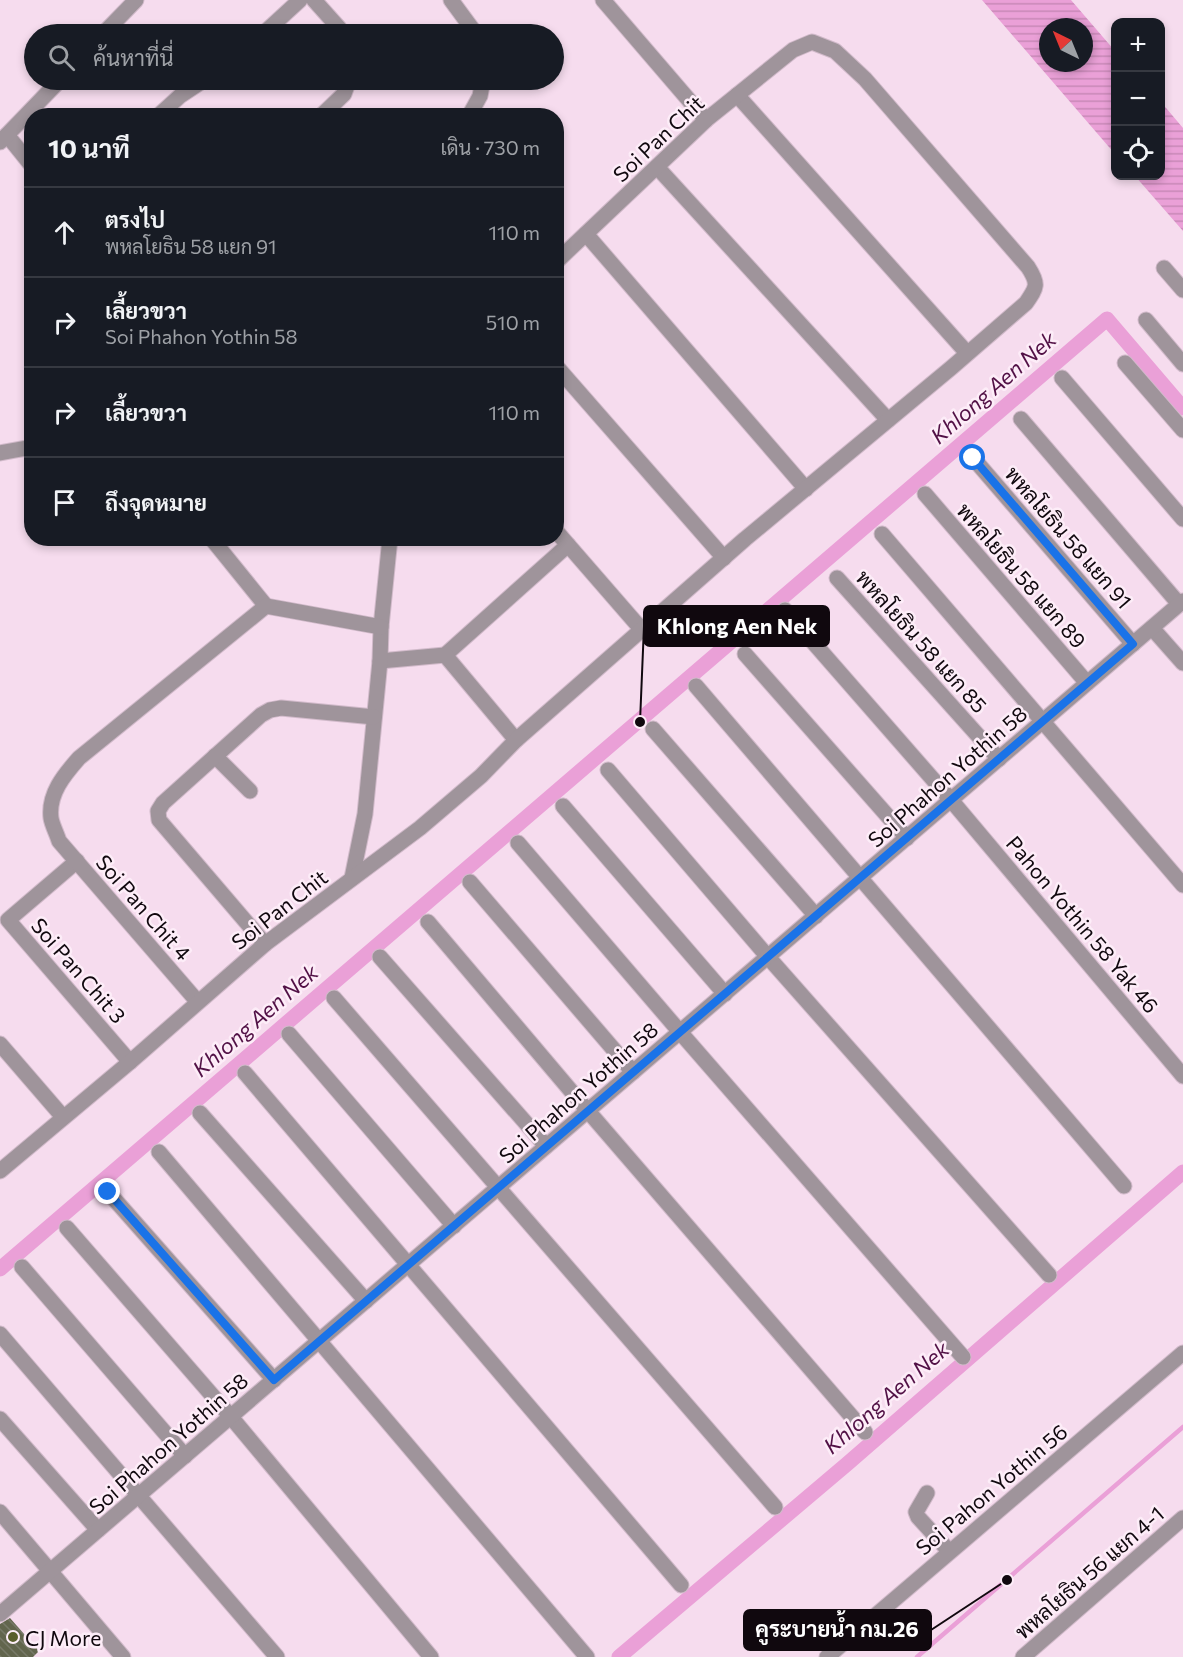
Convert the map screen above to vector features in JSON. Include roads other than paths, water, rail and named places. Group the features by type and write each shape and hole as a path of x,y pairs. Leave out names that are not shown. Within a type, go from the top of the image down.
{"street":[{"path":"113,24 136,0"},
{"path":"274,24 300,0"},
{"path":"314,0 335,24"},
{"path":"451,0 469,24"},
{"path":"603,0 706,120"},
{"name":"Soi Pan Chit","path":"564,255 706,120 793,50 812,42 835,51 857,72 1036,279 1035,290 1026,303 967,353"},
{"path":"32,108 50,90"},
{"path":"167,108 189,90"},
{"path":"329,108 345,90"},
{"path":"473,108 481,90"},
{"path":"352,878 420,828 481,776 516,740 724,558 967,353 737,95"},
{"path":"24,117 3,138 24,158"},
{"path":"657,167 888,420"},
{"path":"586,234 806,489"},
{"path":"1164,268 1183,290"},
{"path":"1146,320 1183,364"},
{"path":"1125,363 1183,430"},
{"path":"564,375 724,558"},
{"path":"1062,378 1183,519"},
{"path":"1021,419 1181,603"},
{"path":"0,453 24,448"},
{"name":"พหลโยธิน 58 แยก 91","path":"973,458 1133,644"},
{"name":"พหลโยธิน 58 แยก 89","path":"925,494 1088,683"},
{"path":"882,534 1183,885"},
{"path":"564,540 642,630"},
{"path":"380,661 445,656 568,544"},
{"path":"218,546 266,606 381,627"},
{"name":"Soi Pan Chit","path":"0,1171 265,944 352,878 365,814 389,546"},
{"name":"พหลโยธิน 58 แยก 85","path":"837,578 999,759"},
{"name":"Soi Phahon Yothin 58","path":"0,1614 1181,603"},
{"name":"Soi Pan Chit 4","path":"197,1001 59,841 51,818 53,798 63,776 80,758 266,606"},
{"name":"Pahon Yothin 58 Yak 46","path":"785,610 951,800 1183,1076"},
{"path":"1152,628 1183,663"},
{"path":"745,654 907,838"},
{"path":"445,656 516,740"},
{"path":"696,686 1124,1186"},
{"path":"265,944 159,820 158,811 163,803 215,756 261,715 270,710 281,708 374,717"},
{"path":"653,729 816,916"},
{"path":"215,756 250,791"},
{"path":"608,770 768,957 1048,1275"},
{"path":"562,806 724,994"},
{"path":"518,843 963,1357"},
{"name":"Soi Pan Chit 3","path":"77,861 4,923 130,1062"},
{"path":"470,882 633,1072"},
{"path":"428,922 865,1432"},
{"path":"380,957 546,1146"},
{"path":"334,998 775,1507"},
{"path":"289,1034 454,1226"},
{"path":"0,1044 63,1117"},
{"path":"245,1073 681,1585"},
{"path":"200,1113 366,1301"},
{"path":"159,1152 587,1657"},
{"path":"108,1192 274,1380"},
{"path":"67,1228 231,1417 431,1657"},
{"path":"22,1266 185,1456"},
{"path":"0,1334 277,1657"},
{"name":"Soi Pahon Yothin 56","path":"826,1657 1183,1353"},
{"path":"0,1419 98,1530"},
{"path":"927,1493 917,1506 916,1512 950,1551"},
{"path":"0,1512 123,1657"},
{"name":"พหลโยธิน 56 แยก 4-1","path":"1023,1657 1183,1518"}],"waterway":[{"name":"Khlong Aen Nek","path":"0,1269 1107,319 1183,408"},
{"name":"Khlong Aen Nek","path":"619,1657 847,1464 1183,1172"},
{"path":"917,1657 1183,1427"}],"place":[{"name":"Khlong Aen Nek","path":"640,722"},
{"name":"คูระบายน้ำ กม.26","path":"1007,1580"},
{"name":"CJ More","path":"13,1637"}]}
